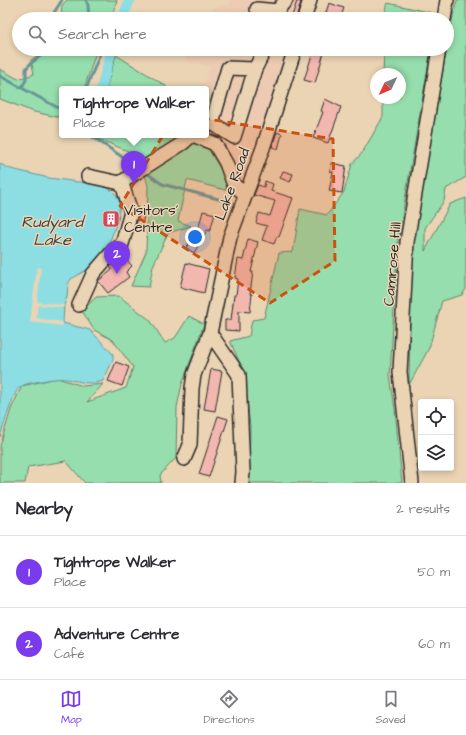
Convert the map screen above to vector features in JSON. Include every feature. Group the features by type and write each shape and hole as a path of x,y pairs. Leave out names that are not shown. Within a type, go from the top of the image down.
{"street":[{"path":"278,12 286,0"},
{"path":"306,12 310,0"},
{"path":"445,12 447,0"},
{"path":"257,9 266,12"},
{"path":"255,69 228,68 212,123 234,137 255,69 262,56"},
{"name":"Lake Road","path":"184,459 190,444 192,388 194,375 210,333 230,237 263,148 293,56"},
{"name":"Camrose Hill","path":"412,483 400,372 407,242 438,56"},
{"path":"120,183 189,138"},
{"path":"200,138 215,144 226,164 234,185 245,194"},
{"path":"79,305 93,274 113,251 122,244 131,212 123,187 120,183 88,176"},
{"path":"210,333 239,375 243,472 242,483"}],"highlighted area":[{"path":"176,114 333,139 335,261 270,303 120,206"}],"shaded area":[{"path":"229,0 306,0 302,12 211,12 215,7 230,4"},
{"path":"186,56 288,56 245,184 238,184 208,138 209,86 203,86 210,67 186,61"}],"green space":[{"path":"67,0 117,0 113,12 62,12 62,5"},
{"path":"457,0 466,0 466,177 446,189 444,201 425,228 425,251 450,204 466,198 466,289 462,295 442,301 429,348 409,385 411,242 446,56 454,56 454,12"},
{"path":"388,3 428,12 385,12"},
{"path":"37,56 95,56 85,86 59,86 59,117 34,112 0,99 0,69 18,79 34,74 31,60"},
{"path":"116,56 118,56 166,86 107,86"},
{"path":"384,56 430,56 398,240 390,375 395,409 402,483 249,483 250,426 244,372 230,341 249,336 252,320 264,318 279,253 293,252 300,209 327,215 344,192 352,164 362,153 383,117 383,104 406,104 406,68 383,68"},
{"path":"96,138 192,138 206,145 229,183 225,190 187,180 178,221 191,226 168,233 153,266 149,287 131,286 146,252 148,186 140,156"},
{"path":"119,296 150,320 165,343 175,338 189,316 204,324 182,384 177,407 176,458 160,475 161,483 85,483 66,461 28,467 25,483 0,483 0,446 11,409 22,386 57,378 83,386 103,384 87,402 126,388 133,367 113,340 94,330 82,311 96,297"}],"water":[{"name":"Rudyard Lake","path":"0,164 11,169 49,178 101,185 110,189 117,196 120,203 118,220 105,254 95,265 71,279 68,284 67,297 64,305 63,323 90,330 113,354 113,360 103,381 85,383 67,379 51,379 21,386 17,391 8,411 0,437"}],"pier":[{"path":"37,267 41,268 37,302 64,305 63,308 38,305 36,318 63,322 62,326 30,322"}],"building":[{"path":"297,1 301,2 298,12 293,12"},
{"path":"329,3 344,8 343,12 326,12"},
{"path":"312,56 323,56 315,83 304,80"},
{"path":"325,99 341,107 328,143 313,138 323,112 321,111"},
{"path":"277,132 282,134 278,149 272,147"},
{"path":"331,163 346,166 342,193 329,191 333,172 330,171"},
{"path":"283,171 293,174 290,182 280,178"},
{"path":"265,181 273,184 271,191 293,198 279,237 277,236 274,244 262,240 267,226 256,223 259,213 270,216 275,201 254,195 258,185 264,187"},
{"path":"203,211 215,214 210,231 207,230 194,253 186,248 193,236 196,237"},
{"name":"Visitors' Centre","path":"108,212 118,216 115,225 105,222"},
{"path":"139,213 144,214 142,226 136,225"},
{"path":"248,239 258,242 251,272 253,272 250,294 252,294 250,312 239,311 239,331 225,330 225,320 231,320 234,295 236,295 238,279 235,278 238,259 243,260"},
{"path":"116,260 120,266 127,260 132,266 126,272 129,277 108,293 98,281 112,270 110,267"},
{"path":"186,263 209,269 204,293 180,287"},
{"path":"116,362 129,367 122,386 108,381"},
{"path":"211,369 222,371 215,411 204,409"},
{"path":"218,416 228,419 209,477 199,474"}],"waterway":[{"path":"55,12 62,0"},
{"path":"86,0 88,12"},
{"path":"125,12 130,0"},
{"path":"22,87 26,80 26,69 40,56"},
{"path":"87,86 99,56"},
{"path":"102,86 110,56"},
{"path":"0,76 59,108"},
{"path":"94,138 137,167"},
{"path":"144,171 162,184 222,200"}],"place":[{"name":"Tightrope Walker","path":"134,184"},
{"name":"Visitors' Centre","path":"111,219"},
{"name":"Adventure Centre","path":"117,274"}]}
